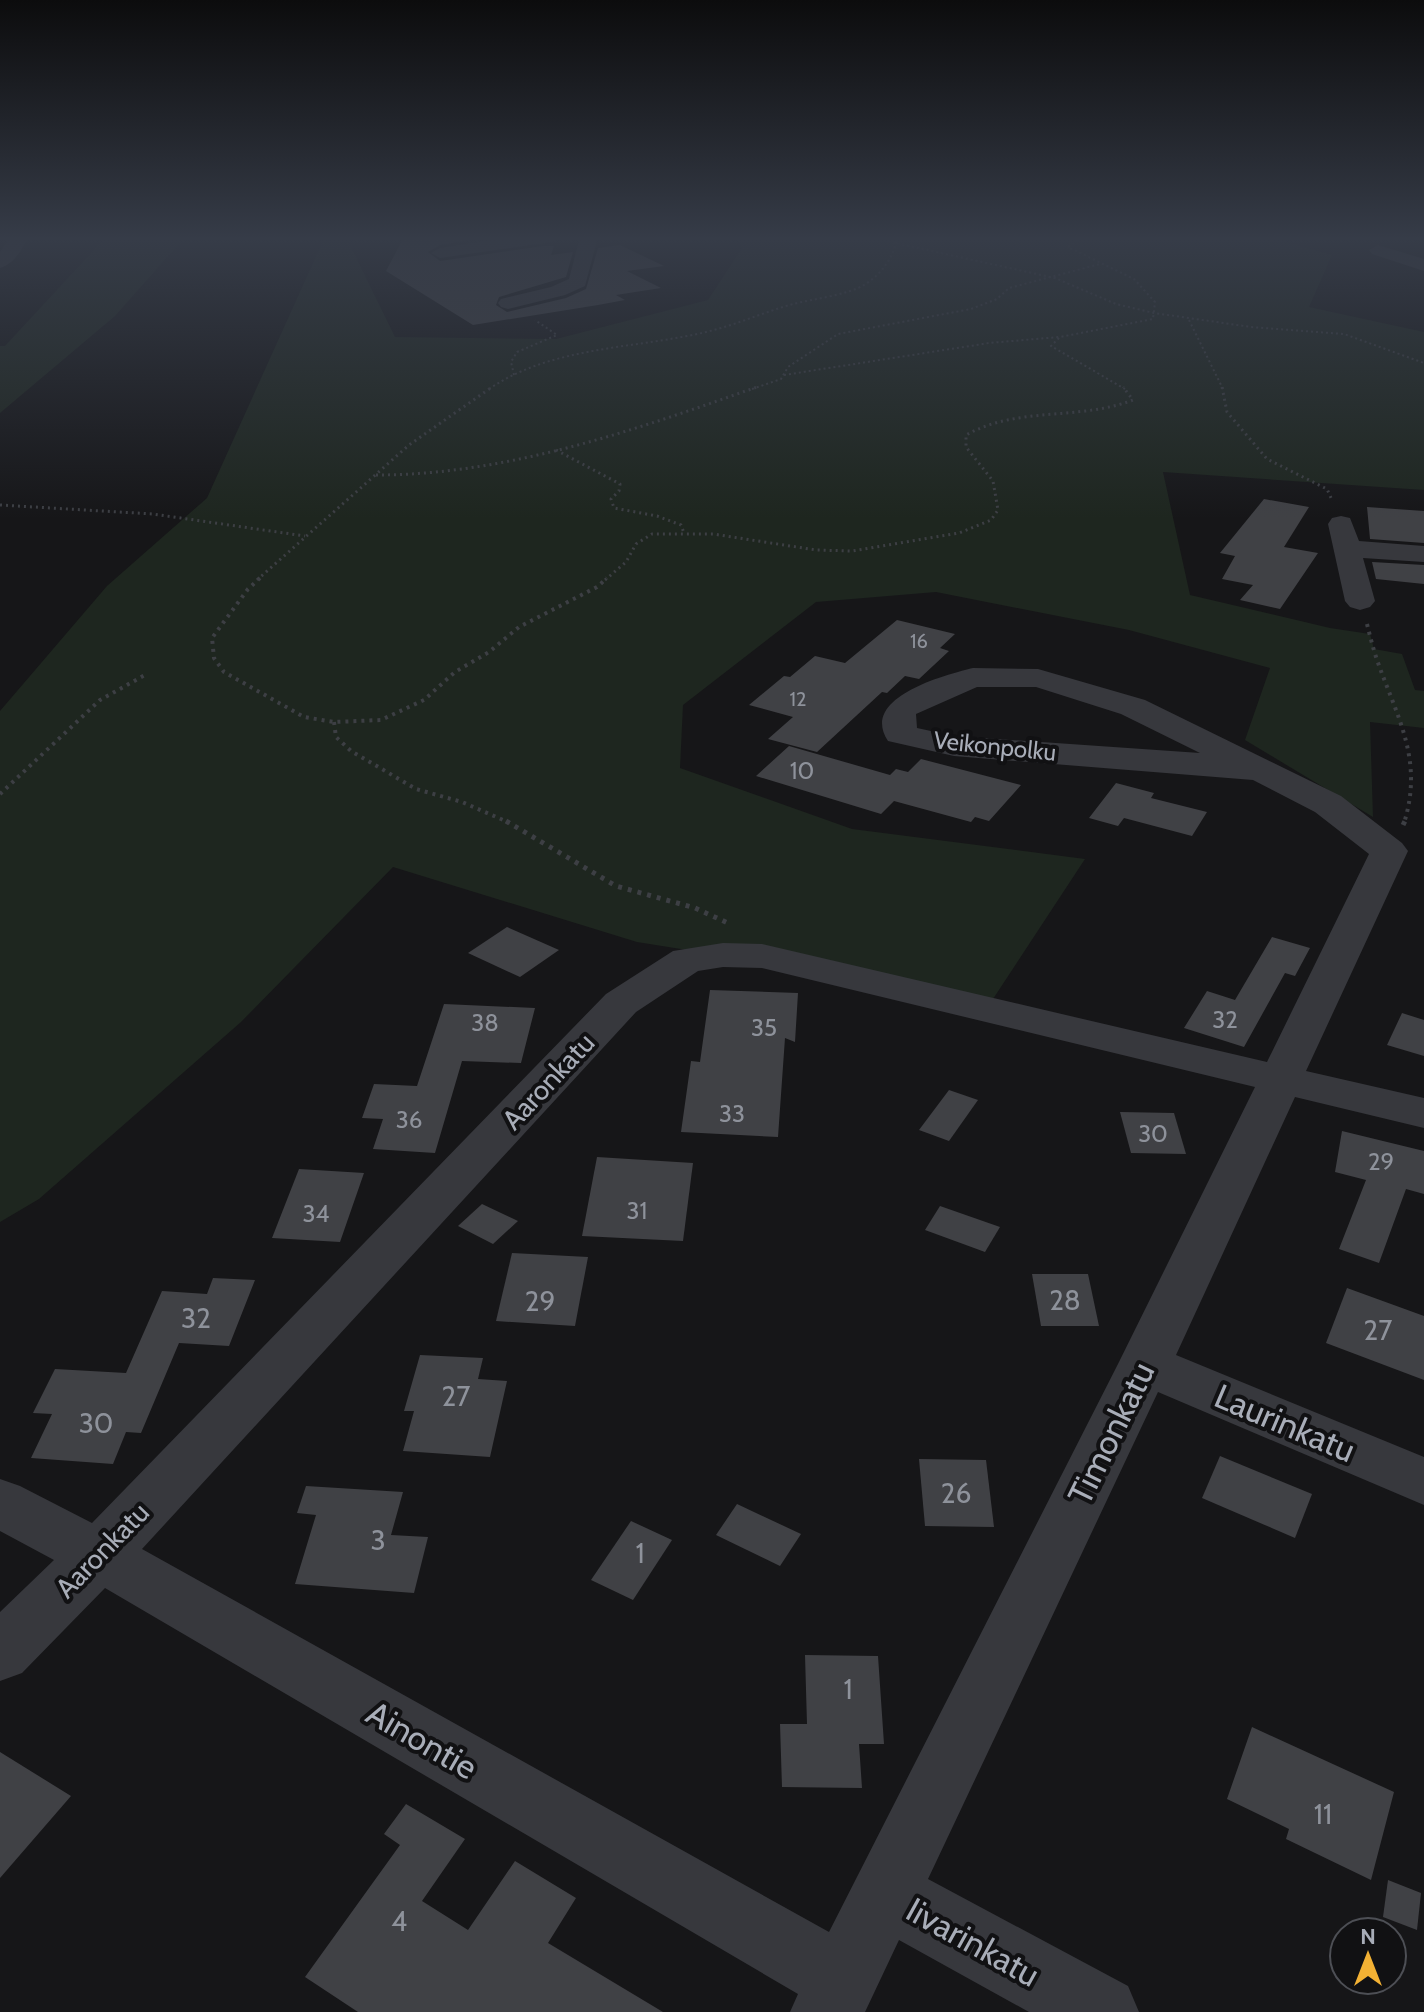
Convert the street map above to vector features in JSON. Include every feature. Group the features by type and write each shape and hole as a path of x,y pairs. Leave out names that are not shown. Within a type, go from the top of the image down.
{"street":[{"path":"1360,601 1345,536 1424,554"},
{"name":"Veikonpolku","path":"1261,770 1177,761 954,746 900,734 900,710 933,692 973,677 1038,678 1133,707 1261,770 1328,804 1407,853"},
{"name":"Timonkatu","path":"835,1996 1145,1364 1280,1080 1407,853"},
{"name":"Aaronkatu","path":"0,1653 99,1555 621,1003 687,960 723,955 762,956 1424,1113"},
{"name":"Laurinkatu","path":"1145,1364 1424,1482"},
{"name":"Ainontie","path":"0,1503 99,1555 835,1996"},
{"name":"Iivarinkatu","path":"887,1895 1102,2012"}],"path":[{"path":"514,375 511,362 517,352 557,335 551,331"},
{"path":"710,331 580,354 528,368 514,375 409,445 248,589 212,638 214,658 224,672 304,717 334,722 381,720 424,700 455,672 489,652 519,627 597,587 626,562 636,544 652,534 684,533 816,550 852,551 959,533 991,520 998,510 993,481 966,447 966,435 982,423 1012,417 1080,416 1112,410 1133,400 1129,389 1116,380 1072,360 1051,346 1060,337"},
{"path":"375,475 457,470 506,463 703,408 745,389 781,379 808,352 838,334 855,331"},
{"path":"783,375 893,359 956,345 1100,331"},
{"path":"1196,331 1224,391 1227,412 1233,420 1267,459 1309,480"},
{"path":"1322,331 1335,332 1424,363"},
{"path":"555,450 620,484 619,491 611,499 614,508 657,516 681,525 684,533"},
{"path":"0,505 139,512 234,523 306,536"},
{"path":"1360,601 1377,661 1414,744"},
{"path":"0,794 100,700 145,675"},
{"path":"334,722 336,737 351,751 416,789 462,802 505,820 616,886 695,908 731,925 762,956"},
{"path":"1407,853 1418,758"}],"shaded area":[{"path":"19,331 97,331 0,413 0,346 5,346"},
{"path":"282,331 392,331 395,337 556,339 588,331 1424,332 1424,490 1163,472 1190,595 1330,628 1370,634 1374,649 1402,654 1415,690 1424,691 1424,728 1370,722 1373,817 1245,740 1270,668 1129,630 936,592 816,602 683,705 680,768 852,829 1085,859 993,999 637,942 393,867 241,1022 39,1199 0,1222 0,711 107,586 207,498"}],"building":[{"path":"1264,499 1309,507 1284,547 1318,553 1280,609 1240,600 1253,585 1222,579 1235,556 1220,553"},
{"path":"1367,507 1424,511 1424,543 1370,539"},
{"path":"1372,562 1424,565 1424,584 1376,579"},
{"path":"897,620 955,634 940,648 949,651 919,679 905,676 887,693 882,692 817,752 768,739 793,717 749,705 784,676 790,677 815,656 845,663"},
{"path":"789,746 890,775 896,769 908,772 921,759 1021,785 989,821 975,817 971,822 894,801 881,814 756,776"},
{"path":"1116,783 1154,793 1151,798 1207,812 1192,836 1124,818 1118,826 1089,818"},
{"path":"507,927 559,950 520,977 468,953"},
{"path":"1272,937 1310,948 1295,976 1285,973 1244,1047 1184,1028 1207,991 1235,1000"},
{"path":"710,990 798,993 795,1042 785,1038 778,1137 681,1132 691,1061 700,1062"},
{"path":"444,1004 535,1008 521,1063 462,1061 435,1153 373,1149 383,1119 362,1118 374,1084 417,1086"},
{"path":"1402,1013 1424,1020 1424,1056 1387,1045"},
{"path":"949,1090 978,1100 949,1141 919,1130"},
{"path":"1120,1112 1174,1113 1186,1154 1131,1153"},
{"path":"1342,1131 1424,1151 1424,1194 1406,1189 1379,1263 1339,1249 1366,1180 1335,1172"},
{"path":"597,1157 693,1163 683,1241 582,1236"},
{"path":"299,1169 364,1173 340,1242 272,1238"},
{"path":"482,1204 518,1221 493,1244 458,1226"},
{"path":"940,1206 1000,1227 985,1252 925,1230"},
{"path":"512,1253 588,1257 575,1326 496,1321"},
{"path":"1032,1274 1088,1274 1099,1326 1041,1326"},
{"path":"213,1278 255,1280 229,1346 179,1343 141,1433 126,1432 113,1464 31,1458 52,1414 33,1413 55,1369 126,1373 162,1291 207,1294"},
{"path":"1347,1288 1424,1316 1424,1380 1326,1343"},
{"path":"420,1355 483,1358 478,1379 507,1381 490,1457 403,1451 414,1411 404,1411"},
{"path":"1220,1456 1312,1494 1295,1538 1202,1498"},
{"path":"919,1459 986,1460 994,1527 925,1526"},
{"path":"306,1486 403,1492 391,1535 428,1537 414,1593 295,1584 316,1515 297,1513"},
{"path":"737,1504 801,1534 780,1566 716,1535"},
{"path":"631,1521 672,1540 633,1600 591,1580"},
{"path":"805,1655 878,1656 884,1744 859,1744 862,1788 782,1787 780,1724 807,1724"},
{"path":"1252,1727 1394,1792 1371,1880 1286,1839 1289,1829 1227,1799"},
{"path":"0,1752 71,1796 0,1878"},
{"path":"406,1804 465,1839 422,1901 468,1930 515,1861 576,1898 548,1943 663,2012 358,2012 305,1977 400,1845 384,1834"},
{"path":"1388,1880 1421,1893 1417,1930 1408,1927 1408,1916 1383,1916"}]}
